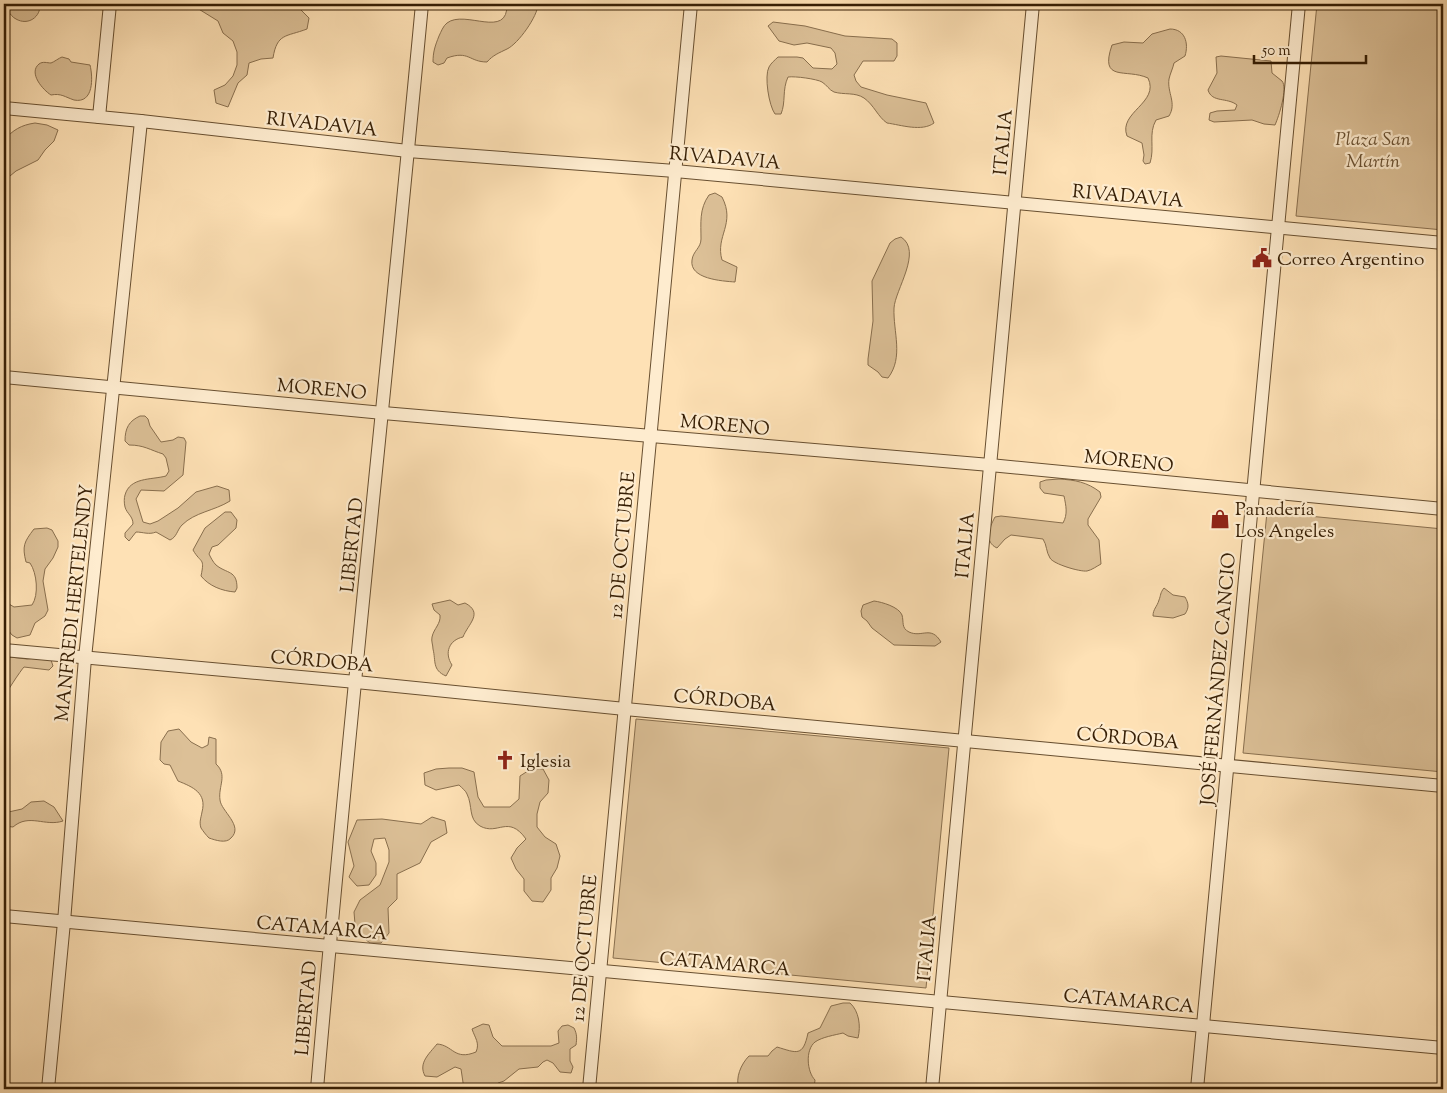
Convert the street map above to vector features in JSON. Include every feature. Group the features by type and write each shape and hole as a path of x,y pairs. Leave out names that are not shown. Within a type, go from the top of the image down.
{"street":[{"path":"99,117 110,4"},
{"name":"LIBERTAD","path":"317,1089 422,4"},
{"name":"12 DE OCTUBRE","path":"589,1089 690,4"},
{"name":"ITALIA","path":"932,1089 1033,4"},
{"name":"JOSÉ FERNÁNDEZ CANCIO","path":"1197,1089 1299,4"},
{"name":"RIVADAVIA","path":"4,108 141,121 408,151 675,171 1443,244"},
{"name":"MANFREDI HERTELENDY","path":"48,1089 64,922 85,658 141,121"},
{"name":"MORENO","path":"4,377 650,437 990,465 1443,509"},
{"name":"CÓRDOBA","path":"4,650 1443,786"},
{"name":"CATAMARCA","path":"4,916 1443,1048"}],"green space":[{"path":"7,4 40,4 40,9 33,19 21,21 7,11"},
{"path":"195,4 278,4 300,9 309,18 307,29 288,35 280,40 273,58 249,63 247,75 238,83 228,107 216,103 214,90 225,85 233,76 237,65 237,52 233,41 223,33 218,21 197,8"},
{"path":"507,4 538,4 535,15 522,36 511,46 487,62 481,62 460,55 447,58 444,63 438,65 433,62 436,43 447,23 464,19 484,22 501,20 505,15"},
{"name":"Plaza San Martín","path":"1317,4 1443,4 1443,230 1296,216"},
{"path":"773,22 805,26 845,36 892,39 897,43 897,56 894,61 863,61 854,75 856,81 861,87 887,95 926,103 934,123 929,126 918,127 887,123 861,96 834,92 819,81 796,77 788,77 781,114 775,114 769,98 767,77 769,67 778,57 803,58 813,68 832,69 837,64 835,53 831,48 807,43 794,45 779,41 768,26"},
{"path":"1170,29 1179,31 1185,38 1186,51 1185,56 1174,63 1169,79 1172,102 1171,111 1169,116 1156,120 1152,131 1150,163 1145,164 1143,161 1142,143 1127,136 1126,128 1128,120 1149,94 1148,78 1112,70 1109,65 1109,57 1112,45 1124,42 1143,43 1152,34"},
{"path":"62,57 69,59 71,62 90,65 92,76 91,89 89,94 81,100 51,95 38,81 35,72 39,64 44,62 51,63"},
{"path":"1216,57 1271,61 1272,73 1284,85 1281,109 1275,125 1252,120 1214,122 1209,120 1210,113 1235,110 1237,105 1213,97 1208,90 1217,73"},
{"path":"35,123 47,125 58,130 54,141 38,160 16,171 4,181 4,140 18,128"},
{"path":"715,193 722,197 726,206 727,215 721,252 722,260 737,267 735,282 708,278 701,275 692,266 693,257 701,242 701,216 704,206 709,195"},
{"path":"901,237 907,243 909,261 895,300 894,317 897,353 896,362 888,378 882,377 868,365 873,321 872,281 890,243"},
{"path":"140,416 145,416 148,419 150,426 161,442 178,437 184,438 186,442 183,475 164,491 141,490 136,499 143,522 150,524 158,521 178,508 196,492 217,486 229,490 230,501 187,521 170,540 156,532 136,532 129,541 125,537 125,533 133,524 124,501 128,489 136,482 166,476 169,471 163,454 143,447 129,445 125,441 128,426"},
{"path":"1059,479 1081,482 1100,492 1101,497 1088,519 1088,525 1099,540 1101,564 1089,570 1073,569 1052,560 1043,539 1011,535 997,548 990,542 989,534 995,517 1001,516 1063,523 1066,513 1064,496 1044,493 1040,488 1040,482"},
{"path":"225,512 231,512 237,520 236,528 218,545 212,547 209,554 216,565 233,575 237,582 235,592 216,587 204,580 201,576 202,561 193,550 205,528"},
{"path":"1267,512 1443,529 1443,772 1243,753"},
{"path":"47,528 52,530 58,541 58,547 53,558 45,569 43,581 48,610 45,616 35,623 30,635 17,638 4,625 4,601 14,607 32,605 36,596 36,578 30,563 26,562 25,544 34,529"},
{"path":"1164,588 1173,595 1185,597 1188,606 1185,614 1173,618 1153,616"},
{"path":"450,600 458,605 465,603 471,607 474,615 463,637 454,641 449,648 448,656 452,665 446,676 438,671 435,665 432,638 440,615 434,610 432,604"},
{"path":"874,601 894,607 900,612 904,627 909,632 934,634 941,642 935,646 894,645 872,628 862,617 863,605"},
{"path":"10,657 27,659 45,657 51,660 53,666 49,670 24,667 4,698 4,663"},
{"path":"636,719 949,748 926,988 613,958"},
{"path":"179,729 191,742 202,748 208,745 209,737 216,739 216,764 220,768 222,777 220,800 235,829 229,840 217,840 207,836 200,826 203,805 201,795 194,788 178,781 170,765 164,764 160,760 161,742 168,731"},
{"path":"462,768 474,772 478,797 484,807 510,807 519,799 520,776 531,769 543,769 549,780 548,793 540,802 537,814 537,827 545,837 556,844 560,856 557,868 551,878 551,890 543,902 532,901 524,891 524,879 516,869 511,858 526,839 520,832 508,827 486,828 476,823 472,816 469,799 459,785 436,790 425,785 424,773 436,769"},
{"path":"44,801 54,807 63,821 25,821 13,827 4,826 4,813 22,809 31,802"},
{"path":"432,817 445,821 447,833 431,842 420,863 397,874 397,899 388,908 389,933 381,943 370,943 360,935 355,924 354,912 360,900 380,885 389,862 389,850 385,838 374,839 371,851 376,863 376,875 369,885 357,886 349,877 354,866 348,842 357,820 382,819 421,824"},
{"path":"850,1003 857,1014 859,1024 858,1038 843,1033 815,1042 808,1055 810,1072 815,1080 814,1089 739,1089 739,1071 749,1056 768,1056 777,1047 794,1052 801,1050 808,1033 820,1028 831,1006"},
{"path":"483,1024 489,1025 493,1037 502,1046 551,1046 559,1043 558,1031 562,1026 568,1025 574,1028 577,1040 576,1045 570,1049 570,1061 573,1067 571,1073 560,1072 553,1063 547,1060 538,1067 519,1069 504,1081 498,1083 494,1089 464,1089 461,1069 455,1067 437,1077 425,1076 423,1071 424,1063 437,1044 447,1047 458,1054 463,1055 476,1052 477,1043 472,1029"}],"place":[{"name":"Correo Argentino","path":"1262,258"},
{"name":"Panadería Los Angeles","path":"1220,519"},
{"name":"Iglesia","path":"505,760"}]}
